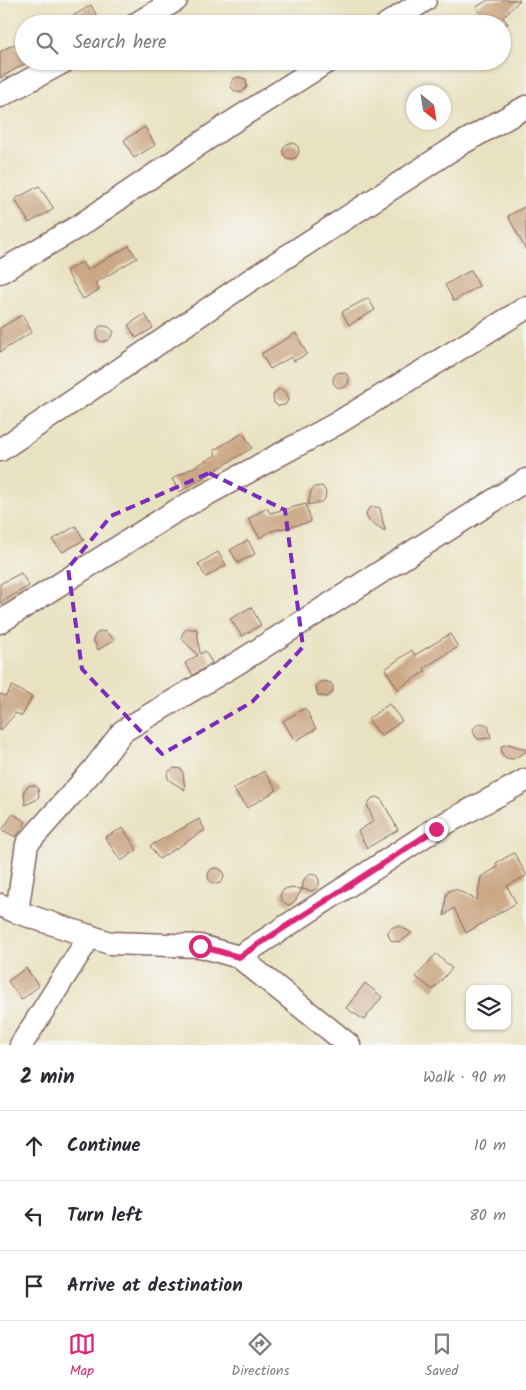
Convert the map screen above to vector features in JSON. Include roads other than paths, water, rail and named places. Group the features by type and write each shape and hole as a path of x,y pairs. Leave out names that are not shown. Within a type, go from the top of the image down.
{"street":[{"path":"151,15 176,0"},
{"path":"401,15 424,0"},
{"path":"0,96 48,70"},
{"path":"0,272 79,226 226,126 314,70"},
{"path":"0,450 249,281 456,146 526,108"},
{"path":"0,622 174,512 336,424 526,308"},
{"path":"349,1045 239,957 200,946 110,943 8,909 27,844 93,770 124,731 236,664 526,480"},
{"path":"239,957 436,829 526,780"},
{"path":"21,1045 90,936"}]}
